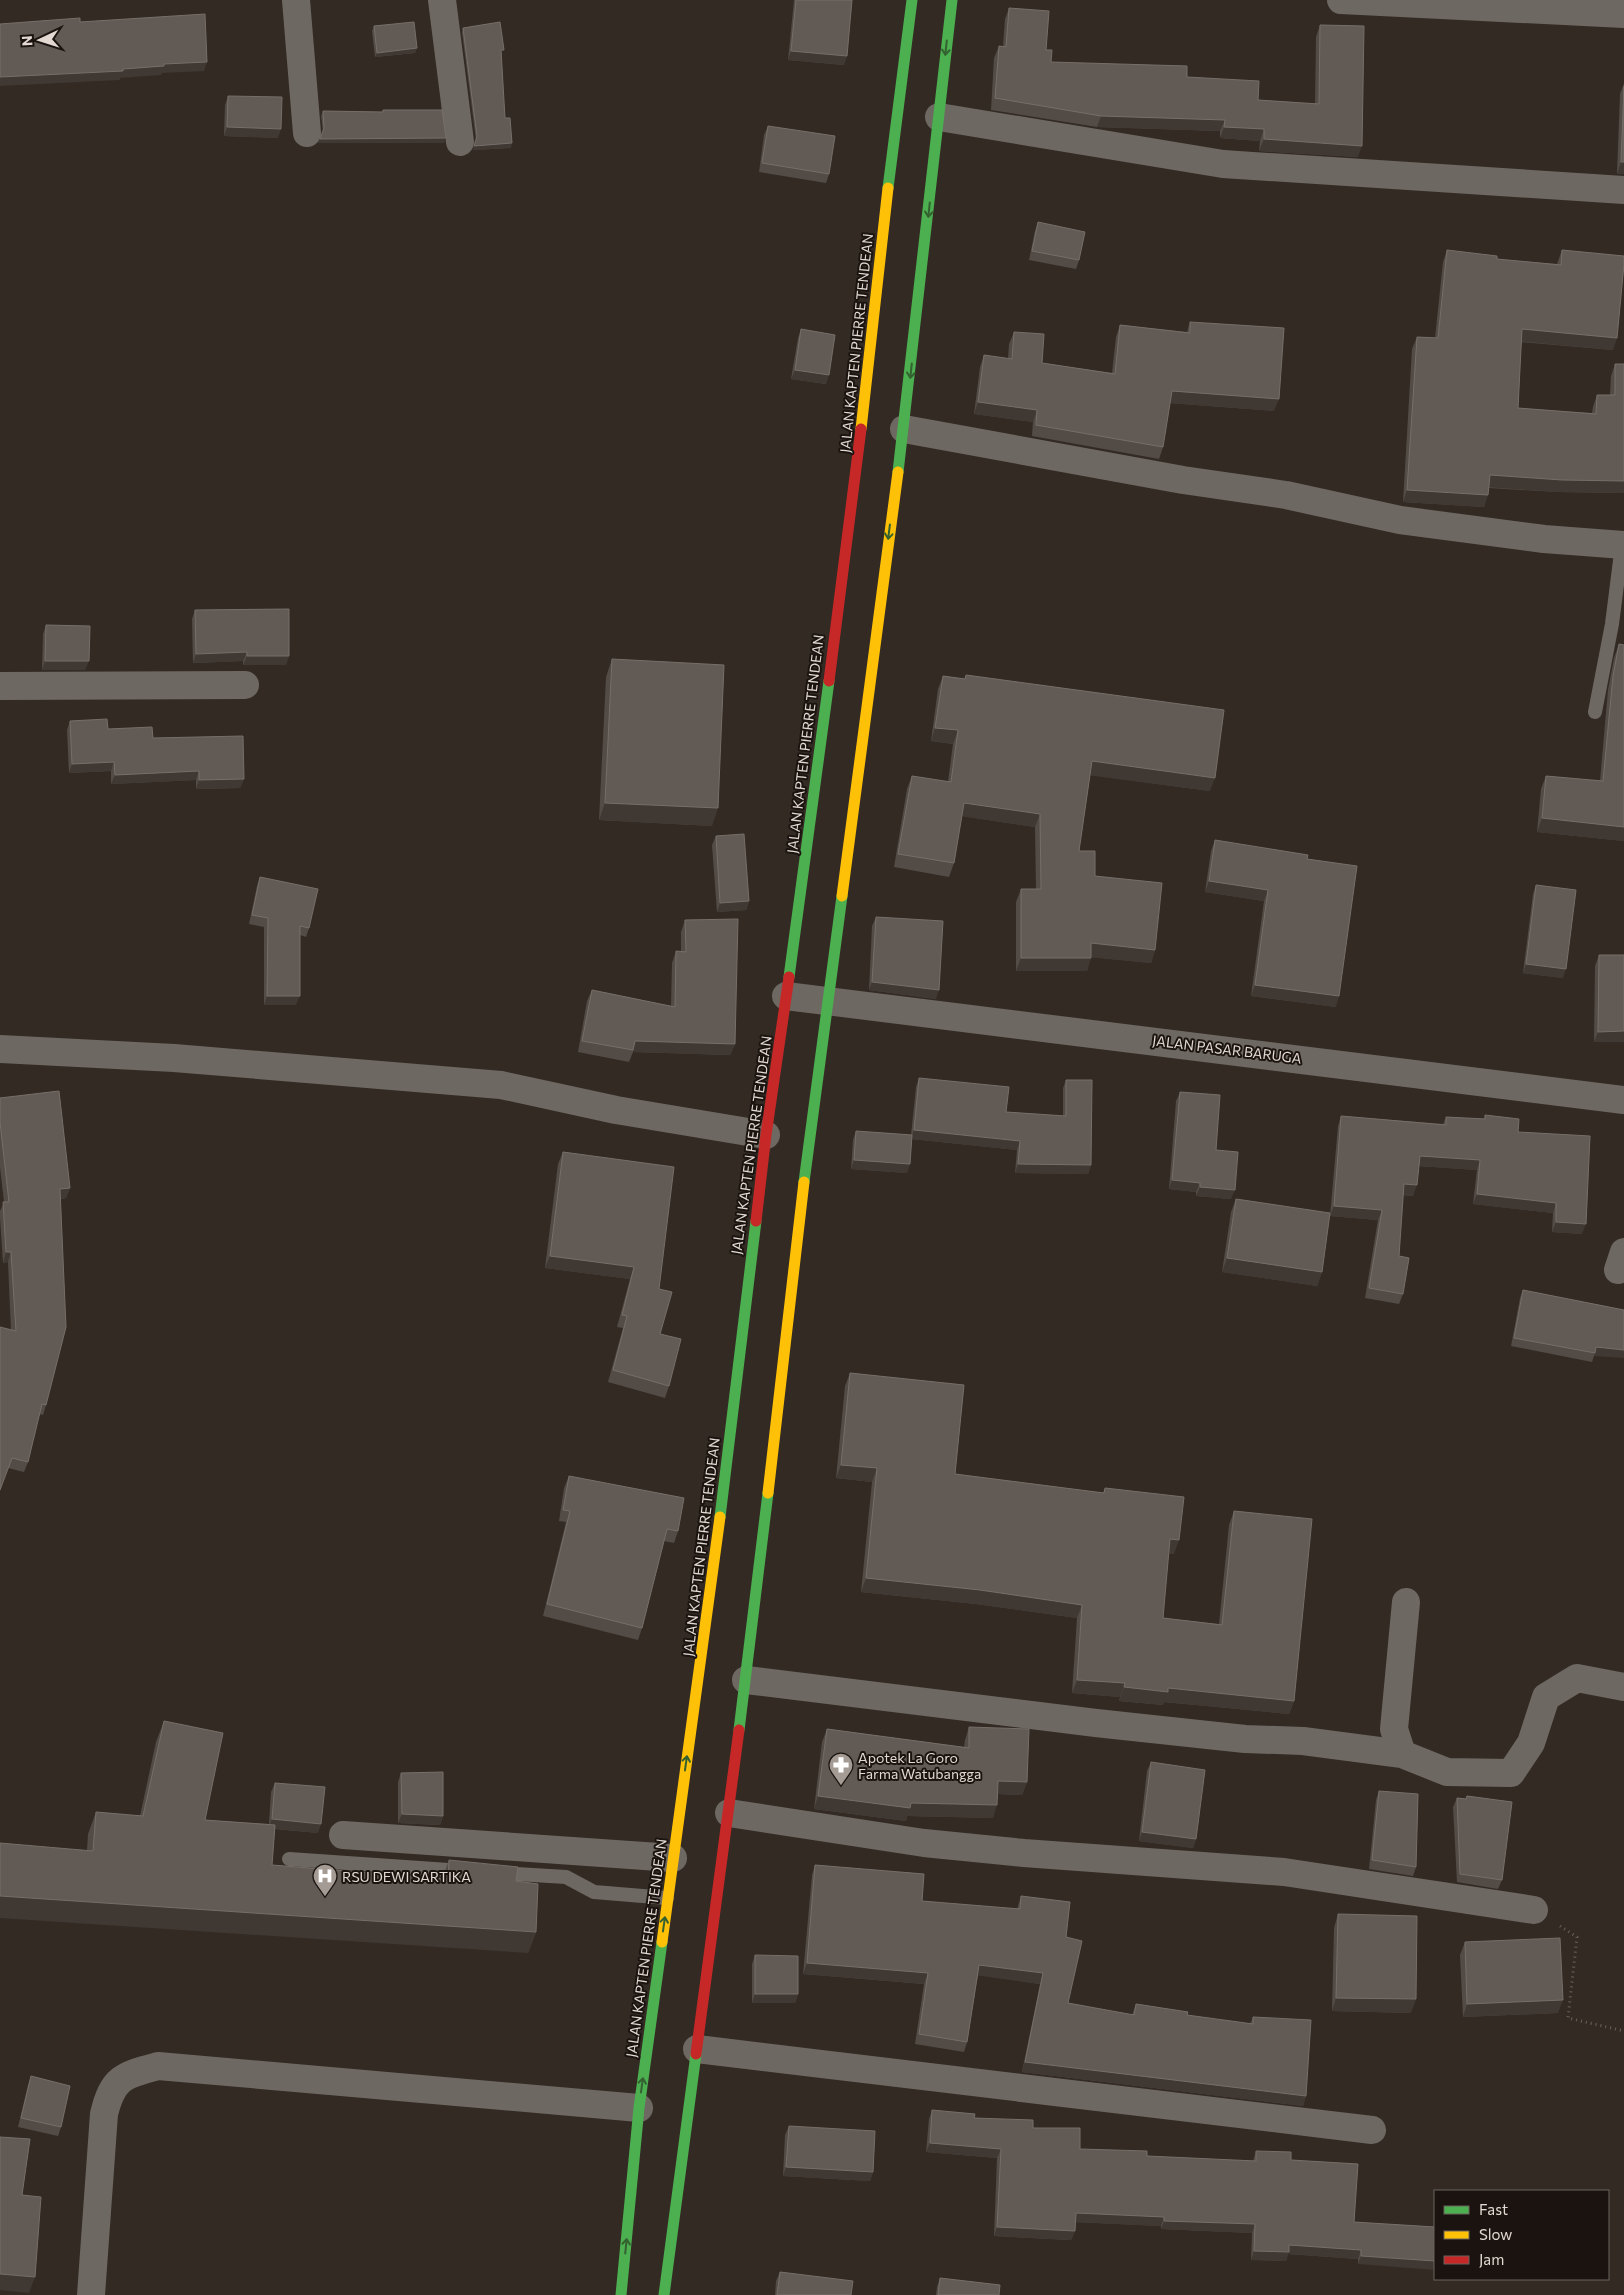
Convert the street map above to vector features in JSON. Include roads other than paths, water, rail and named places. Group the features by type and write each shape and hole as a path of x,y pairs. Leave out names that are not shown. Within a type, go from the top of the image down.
{"highway":[{"name":"JALAN KAPTEN PIERRE TENDEAN","path":"621,2295 639,2108 714,1570 766,1135 859,452 896,111 912,0"},
{"path":"664,2295 746,1680 806,1166 830,1002 890,525 904,429 952,0"}],"street":[{"path":"296,0 307,133"},
{"path":"442,0 460,142"},
{"path":"1341,0 1624,14"},
{"path":"939,116 1223,164 1624,190"},
{"path":"904,429 1183,480 1286,495 1400,520 1544,539 1623,545"},
{"path":"0,686 245,685"},
{"name":"JALAN PASAR BARUGA","path":"786,996 1173,1042 1624,1100"},
{"path":"0,1049 174,1058 501,1085 616,1110 766,1135"},
{"path":"1402,1754 1394,1729 1406,1602"},
{"path":"746,1680 1096,1723 1245,1739 1303,1741 1402,1754 1447,1772 1511,1773 1531,1744 1546,1698 1577,1678 1624,1687"},
{"path":"729,1813 924,1842 1024,1853 1284,1872 1534,1910"},
{"path":"343,1835 673,1858"},
{"path":"697,2049 1372,2130"},
{"path":"91,2295 104,2114 115,2083 128,2074 158,2066 639,2108"}],"lane":[{"path":"1594,712 1612,624 1623,545"},
{"path":"289,1859 566,1878 594,1892 667,1898"}],"place":[{"name":"Apotek La Goro Farma Watubangga","path":"841,1786"},
{"name":"RSU DEWI SARTIKA","path":"325,1897"}]}
